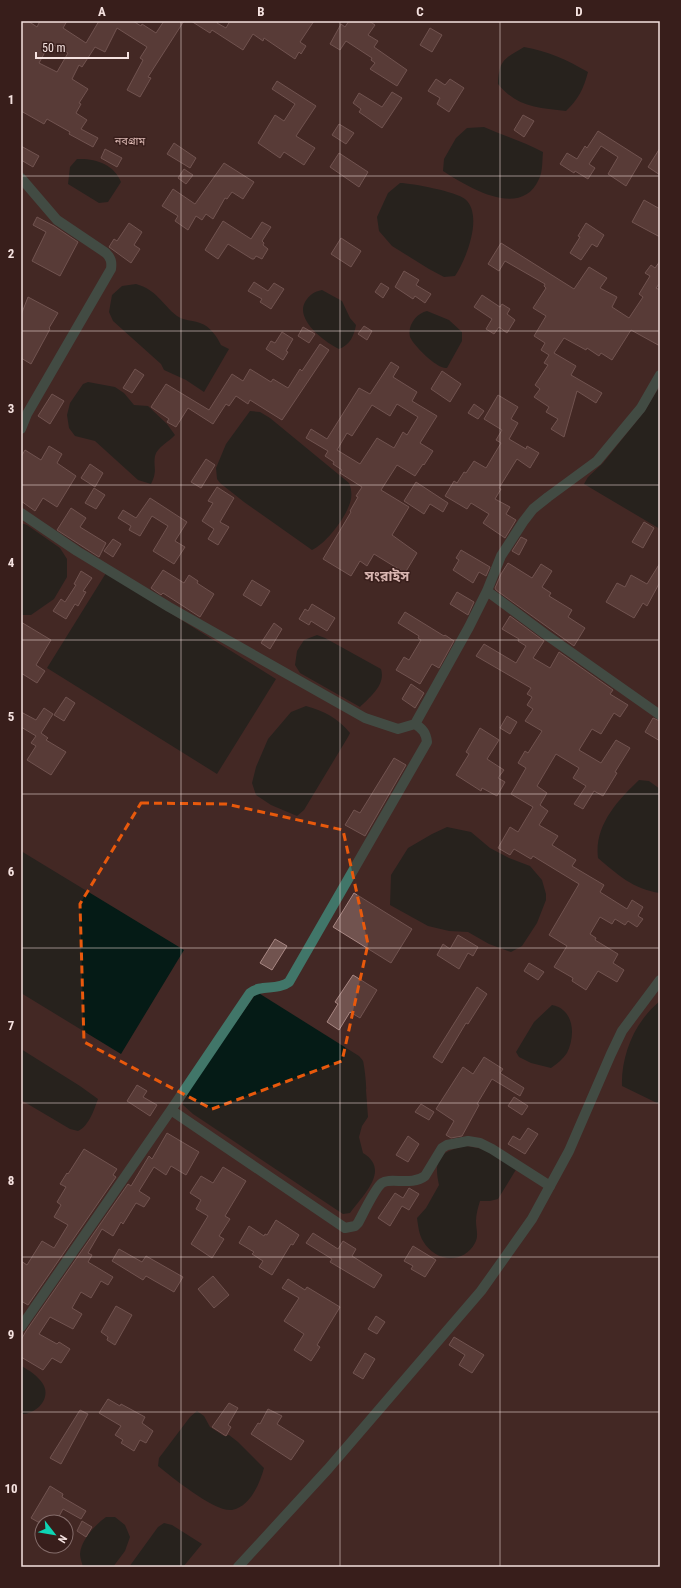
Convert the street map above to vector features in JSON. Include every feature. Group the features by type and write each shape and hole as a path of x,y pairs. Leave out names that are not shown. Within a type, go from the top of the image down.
{"street":[{"path":"21,178 57,220 106,253 112,263 95,297 24,411 21,429"},
{"path":"21,513 77,552 169,607 364,718 398,729 415,724 487,591 501,556 523,522 548,497 597,461 641,408 660,375"},
{"path":"487,591 660,715"},
{"path":"21,1327 250,993 254,990 277,988 284,986 289,982 427,742 426,735 422,729 415,724"},
{"path":"238,1567 328,1469 481,1291 532,1219 569,1151 622,1031 660,980"},
{"path":"171,1110 345,1228 355,1226 358,1223 377,1189 382,1183 421,1179 425,1176 442,1148 468,1141 480,1143 492,1149 550,1186"}],"highlighted area":[{"path":"141,803 226,804 343,830 368,944 342,1061 212,1109 84,1042 80,904"}],"water":[{"path":"524,47 557,56 588,72 580,93 574,103 566,111 546,109 520,102 505,92 498,84 501,65 512,54"},
{"path":"484,127 543,152 540,176 531,191 520,197 507,199 494,196 466,185 443,171 444,159 456,138 467,128"},
{"path":"77,159 103,163 118,176 121,182 108,202 99,203 68,184 70,167"},
{"path":"400,183 424,186 460,196 465,199 470,206 473,216 471,238 464,259 455,276 444,277 429,269 392,246 379,231 377,217 388,193"},
{"path":"136,284 154,293 180,318 204,324 215,335 221,345 229,349 204,392 186,380 164,370 161,364 113,321 109,312 112,295 122,286"},
{"path":"322,290 342,301 350,318 356,325 349,343 339,349 319,336 304,316 303,309 307,299 312,294"},
{"path":"427,311 449,320 462,332 462,341 447,368 443,368 432,361 421,351 410,337 409,333 411,324 416,317"},
{"path":"88,382 115,387 124,393 134,405 148,406 167,424 175,435 156,453 155,469 151,484 138,480 95,441 75,436 69,428 67,415 70,403 83,384"},
{"path":"660,386 660,529 584,484 588,477 603,463 644,412"},
{"path":"250,411 260,412 270,418 349,483 351,497 346,513 330,535 312,550 244,502 217,479 216,468 226,444"},
{"path":"21,523 27,525 60,548 67,559 67,577 54,599 31,615 21,615"},
{"path":"106,573 276,679 217,774 47,668"},
{"path":"317,635 381,669 382,675 379,685 372,695 360,707 300,673 295,665 297,651 304,640"},
{"path":"306,706 319,710 330,716 341,723 350,733 304,810 297,816 271,805 256,795 252,783 256,767 268,739 291,712"},
{"path":"639,780 649,781 660,789 660,893 634,885 598,858 598,846 603,825 615,805"},
{"path":"447,827 471,832 490,848 509,858 530,866 542,880 546,900 537,923 522,946 511,952 489,944 468,932 449,931 428,926 390,905 391,875 408,848"},
{"path":"21,851 184,950 121,1054 21,993"},
{"path":"257,992 359,1056 363,1061 366,1080 368,1117 362,1126 359,1137 363,1153 371,1160 375,1167 375,1175 367,1191 350,1213 343,1214 193,1114 183,1105 183,1102 198,1076"},
{"path":"660,1001 659,1104 622,1086 622,1078 630,1042 645,1016"},
{"path":"552,1005 559,1007 569,1017 572,1038 567,1053 551,1068 531,1063 519,1057 516,1052 534,1022"},
{"path":"21,1049 98,1099 91,1117 82,1129 78,1131 70,1129 21,1100"},
{"path":"466,1146 483,1149 517,1168 498,1199 480,1201 476,1218 477,1238 470,1250 464,1255 456,1258 442,1257 428,1248 423,1241 417,1218 426,1208 439,1185 437,1169 440,1158 450,1151"},
{"path":"21,1366 39,1378 45,1390 44,1400 41,1405 32,1412 26,1414 21,1414"},
{"path":"197,1411 204,1416 210,1427 224,1436 229,1435 264,1468 253,1494 238,1508 232,1510 215,1506 194,1493 158,1466 159,1458 190,1417"},
{"path":"106,1517 115,1517 125,1525 130,1537 125,1551 113,1567 83,1567 80,1554 83,1543 97,1524"},
{"path":"164,1523 172,1525 202,1544 183,1567 129,1567 158,1527"}],"building":[{"path":"21,21 28,21 37,27 40,21 67,21 63,28 86,43 99,21 133,21 141,26 142,24 156,33 164,21 184,21 148,77 151,78 140,97 127,90 143,60 140,58 147,47 117,28 105,52 95,47 82,67 79,65 72,79 88,89 79,103 81,104 76,113 87,120 81,129 98,138 93,147 69,134 70,132 47,119 44,124 21,111","holes":["50,43 68,53 57,72 39,63"]},
{"path":"191,21 218,21 217,23 226,28 230,21 314,21 300,42 306,46 301,54 299,52 295,59 264,38 263,41 253,34 243,50 212,30 210,33"},
{"path":"349,21 369,21 375,25 368,35 378,41 374,47 407,70 397,86 370,69 375,63 371,60 372,58 346,41 340,50 330,44 341,24 345,27"},
{"path":"430,28 442,35 432,52 420,45"},
{"path":"436,79 445,85 450,79 464,88 449,112 437,104 440,98 428,91"},
{"path":"277,81 316,106 296,136 315,148 304,165 284,152 280,158 258,143 275,115 284,121 295,104 272,89"},
{"path":"392,92 402,98 382,128 359,112 361,109 353,103 359,93 382,107"},
{"path":"523,115 534,121 524,137 514,130"},
{"path":"339,124 354,133 346,144 332,135"},
{"path":"598,131 642,159 626,186 608,174 618,157 601,146 589,164 595,168 588,179 575,171 574,173 560,164 567,153 577,159 585,146 587,148"},
{"path":"174,143 196,158 190,168 167,154"},
{"path":"21,146 39,156 33,167 21,160"},
{"path":"660,148 660,175 648,167"},
{"path":"105,149 122,158 117,167 101,158"},
{"path":"339,153 368,172 359,187 330,167"},
{"path":"224,163 254,182 243,199 232,192 227,199 225,198 213,219 206,214 202,220 196,216 188,230 175,221 178,216 162,206 173,189 195,204"},
{"path":"184,169 193,175 186,184 178,178"},
{"path":"644,200 660,209 660,237 632,222"},
{"path":"37,217 78,242 60,276 32,261 46,232 33,225"},
{"path":"223,221 251,239 262,222 271,227 262,241 264,243 263,245 268,249 262,259 256,256 252,259 228,244 218,259 205,250"},
{"path":"129,223 142,232 134,245 140,249 131,263 109,247 114,239 117,241"},
{"path":"586,223 604,235 597,247 592,244 581,260 570,253 580,237 578,236"},
{"path":"341,238 361,251 351,267 331,254"},
{"path":"501,243 574,289 589,267 607,278 600,288 617,297 612,307 629,318 643,297 639,294 650,276 645,273 651,265 655,268 660,261 660,283 656,288 660,290 660,346 631,330 612,360 601,353 599,356 587,348 586,350 564,338 554,353 576,366 571,375 602,393 596,403 577,391 564,437 551,429 558,419 546,412 549,407 534,397 540,389 535,385 548,365 544,363 549,355 541,350 545,343 534,336 546,316 533,308 546,288 544,286 545,284 505,261 499,271 488,264"},
{"path":"404,271 419,280 416,285 431,294 425,303 415,296 413,299 395,287"},
{"path":"254,282 268,291 274,283 284,289 271,309 260,302 262,299 248,291"},
{"path":"381,283 389,288 383,298 375,292"},
{"path":"482,295 500,307 502,304 510,309 507,314 515,320 507,333 499,327 494,334 486,329 492,319 474,307"},
{"path":"28,297 58,313 31,364 21,358 21,315"},
{"path":"364,326 372,331 367,340 358,334"},
{"path":"303,327 315,334 309,343 298,336"},
{"path":"282,332 293,339 283,360 266,349 271,341 275,343"},
{"path":"320,344 329,350 282,420 250,400 248,404 236,396 229,406 226,404 213,424 188,408 176,427 167,422 169,419 151,407 166,384 209,410 232,374 243,381 250,369 271,382 273,379 288,388 300,369 302,371"},
{"path":"391,362 399,367 393,377 417,392 412,401 437,416 420,443 433,451 424,465 423,464 415,476 397,465 381,490 409,507 392,535 417,553 405,573 374,554 367,566 360,561 351,576 323,559 351,512 350,511 358,497 356,496 362,487 340,473 342,470 325,456 328,451 306,438 311,429 327,439 359,388 370,394","holes":["397,404 418,417 407,435 403,432 394,448 377,438 360,464 337,450 347,433 352,436 372,405 390,416"]},
{"path":"135,369 144,375 132,393 123,388"},
{"path":"442,371 461,384 450,402 431,389"},
{"path":"52,394 64,401 50,424 38,416"},
{"path":"498,395 518,407 511,419 518,423 509,439 526,449 527,446 539,453 530,468 517,459 499,488 501,489 495,499 510,507 506,514 516,520 505,538 483,523 489,514 471,503 467,509 445,496 454,481 457,483 474,461 486,468 501,443 496,440 502,430 484,419"},
{"path":"474,404 484,411 478,419 468,413"},
{"path":"49,446 62,454 57,463 76,476 57,507 43,498 35,511 21,501 21,457 25,450 41,460"},
{"path":"206,459 215,465 201,488 191,482"},
{"path":"90,464 103,473 95,487 81,478"},
{"path":"416,482 448,503 443,512 430,504 424,514 404,501"},
{"path":"217,487 234,498 220,522 229,527 218,545 208,539 214,529 202,521 213,503 208,501"},
{"path":"94,488 105,495 96,509 85,503"},
{"path":"150,498 187,522 175,541 185,547 174,564 153,551 168,526 152,516 140,536 129,530 131,526 118,518 123,510 136,518"},
{"path":"71,508 86,518 80,527 106,543 99,557 57,530"},
{"path":"644,522 654,528 643,548 632,542"},
{"path":"521,537 527,540 519,555 512,551"},
{"path":"113,539 121,544 113,557 104,551"},
{"path":"461,550 490,567 486,576 479,572 473,583 453,570 459,560 456,558"},
{"path":"508,563 532,578 541,564 552,571 542,587 551,593 549,596 572,610 568,617 585,628 574,646 496,590 495,588 501,574"},
{"path":"660,563 660,582 647,606 643,603 634,618 606,602 617,583 625,587 631,575 647,584"},
{"path":"163,570 184,583 189,575 198,581 197,583 214,594 200,617 163,593 161,595 151,588"},
{"path":"81,571 92,578 83,591 86,592 78,606 75,604 66,619 53,611 61,599 65,602 76,585 74,584"},
{"path":"252,580 270,591 261,606 243,595"},
{"path":"457,592 474,602 468,615 450,604"},
{"path":"312,604 335,618 327,631 311,621 309,625 299,619 305,609 308,611"},
{"path":"405,612 454,641 439,668 432,664 420,684 396,670 404,657 409,660 421,640 418,638 419,636 398,623"},
{"path":"510,616 544,641 533,658 550,668 559,652 613,690 610,694 628,705 620,717 614,713 601,734 592,729 579,750 601,763 616,740 630,748 615,772 617,773 603,796 594,791 583,809 574,804 586,786 573,778 579,768 556,754 537,786 547,793 540,805 548,811 539,825 558,836 552,845 576,860 572,866 604,885 600,892 627,909 632,900 643,907 638,916 643,919 637,927 628,921 625,925 615,919 612,924 600,917 590,934 596,938 595,940 618,954 613,963 624,970 617,982 598,971 586,990 572,981 573,978 554,967 567,946 549,935 579,884 533,856 531,859 514,849 510,855 498,848 510,827 518,832 533,807 511,794 526,768 518,763 525,751 528,753 542,731 525,721 533,709 527,705 532,697 527,694 531,688 476,656 484,644 516,663 526,646 518,641 519,639 502,629"},
{"path":"21,622 51,640 36,665 45,671 37,683 21,673"},
{"path":"274,623 282,629 270,649 261,643"},
{"path":"411,684 424,693 415,708 402,699"},
{"path":"66,697 75,703 64,721 54,715"},
{"path":"44,708 53,714 41,733 48,738 46,740 66,752 51,775 27,760 36,746 31,743 36,736 21,727 21,712 36,720"},
{"path":"507,716 517,722 510,734 500,728"},
{"path":"653,718 660,721 660,741 645,732"},
{"path":"480,728 499,740 487,759 504,770 498,778 505,782 497,796 482,788 481,791 456,775 469,754 466,752"},
{"path":"394,758 406,765 365,836 345,825 354,810 360,813"},
{"path":"354,893 412,929 391,963 333,927"},
{"path":"458,935 478,947 473,956 468,953 459,969 437,955 443,944 450,949"},
{"path":"275,939 287,946 272,970 260,963"},
{"path":"529,963 544,972 538,980 524,971"},
{"path":"353,975 377,990 360,1018 350,1012 339,1030 327,1022 338,1004 335,1002"},
{"path":"477,987 487,994 468,1024 466,1023 442,1063 433,1057"},
{"path":"484,1057 503,1069 500,1073 524,1088 520,1096 492,1079 477,1104 479,1105 462,1136 451,1138 446,1135 454,1121 436,1109 463,1067 473,1074"},
{"path":"137,1085 147,1091 143,1097 157,1105 150,1116 127,1101"},
{"path":"514,1097 528,1106 522,1115 508,1106"},
{"path":"421,1104 434,1112 429,1120 415,1112"},
{"path":"528,1128 538,1134 525,1154 508,1144 513,1136 520,1140"},
{"path":"167,1133 199,1152 186,1175 171,1166 166,1175 154,1167 139,1191 150,1198 144,1207 136,1203 123,1224 121,1222 113,1236 102,1229 88,1253 92,1255 88,1262 113,1277 108,1285 101,1281 91,1298 81,1292 72,1308 82,1314 73,1329 50,1317 39,1334 57,1344 59,1342 70,1349 61,1363 52,1358 43,1370 21,1357 21,1340 128,1184 131,1186 149,1156 152,1159"},
{"path":"408,1136 419,1144 408,1162 396,1155"},
{"path":"84,1149 117,1169 113,1175 116,1177 28,1305 21,1301 21,1261 27,1265 42,1241 54,1248 68,1225 54,1217 61,1205 57,1202 66,1187 60,1184"},
{"path":"223,1167 246,1181 225,1216 230,1219 219,1236 224,1239 212,1258 191,1244 208,1216 196,1209 201,1200 190,1193 201,1176 213,1183"},
{"path":"409,1188 419,1194 409,1210 402,1206 390,1226 378,1218 395,1193 403,1198"},
{"path":"276,1220 299,1235 293,1245 291,1244 272,1275 259,1267 263,1261 252,1254 254,1252 239,1243 249,1226 264,1236 265,1234 267,1235"},
{"path":"313,1233 338,1249 343,1241 356,1249 352,1256 382,1275 374,1288 330,1262 332,1259 306,1243"},
{"path":"413,1246 436,1260 425,1277 411,1269 413,1266 404,1261"},
{"path":"119,1249 142,1262 146,1256 183,1277 174,1292 146,1276 143,1280 112,1261"},
{"path":"213,1276 229,1295 214,1308 198,1289"},
{"path":"288,1279 305,1290 307,1287 340,1307 317,1345 320,1347 311,1361 294,1350 304,1334 284,1321 299,1298 282,1288"},
{"path":"116,1306 132,1315 115,1345 107,1340 108,1337 101,1332"},
{"path":"376,1316 385,1322 377,1334 368,1329"},
{"path":"454,1337 484,1355 472,1373 459,1365 465,1355 449,1345"},
{"path":"365,1353 375,1359 363,1379 353,1373"},
{"path":"108,1399 145,1417 142,1423 153,1431 146,1443 140,1440 134,1451 121,1443 123,1440 115,1435 121,1426 99,1413"},
{"path":"229,1403 238,1408 228,1425 231,1427 226,1436 212,1427"},
{"path":"268,1409 282,1416 277,1424 304,1441 291,1460 251,1434 258,1423 260,1424"},
{"path":"80,1410 88,1414 61,1464 50,1458"},
{"path":"50,1486 63,1494 62,1497 86,1511 81,1519 63,1509 60,1514 34,1514 34,1520 31,1518"},
{"path":"82,1521 92,1527 86,1537 77,1531"}],"district":[{"name":"নবগ্ৰাম","path":"130,141"},
{"name":"সংরাইস","path":"387,576"}]}
